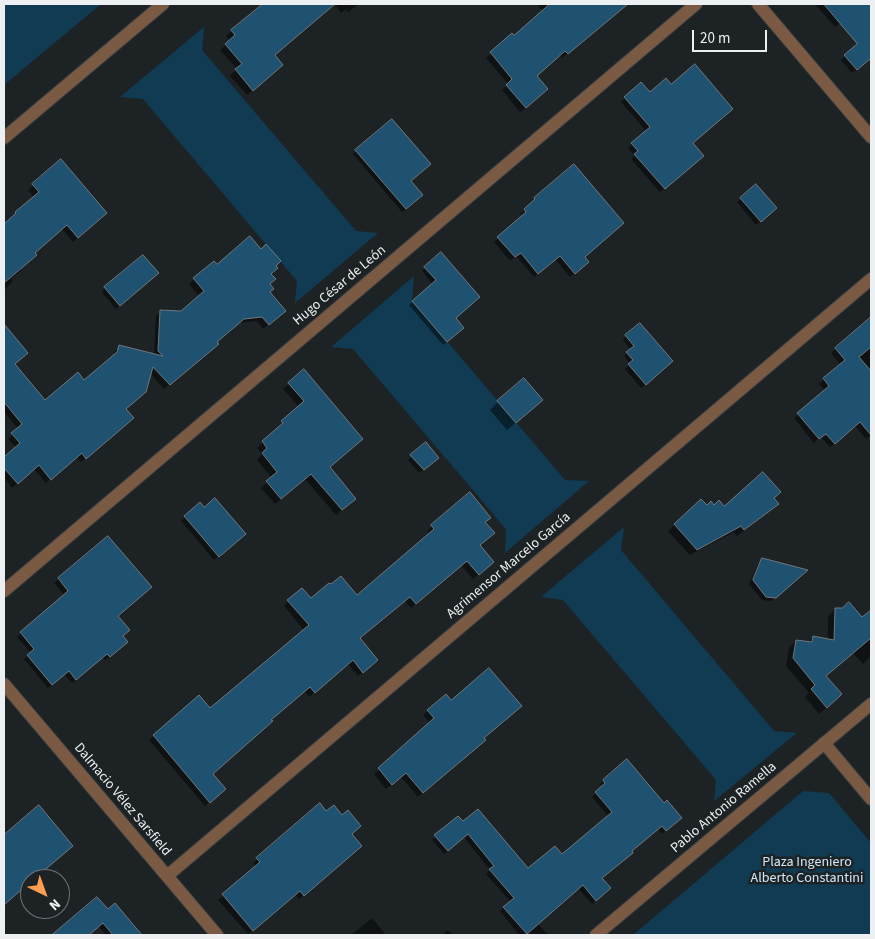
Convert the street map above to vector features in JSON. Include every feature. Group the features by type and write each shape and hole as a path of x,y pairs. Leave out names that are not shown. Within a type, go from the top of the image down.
{"street":[{"path":"4,138 163,4"},
{"name":"Hugo César de León","path":"4,591 696,4"},
{"path":"758,4 871,137"},
{"name":"Agrimensor Marcelo García","path":"167,876 871,279"},
{"name":"Dalmacio Vélez Sarsfield","path":"4,684 217,935"},
{"name":"Pablo Antonio Ramella","path":"596,935 871,704"},
{"path":"824,743 871,799"}],"green space":[{"path":"4,4 101,4 4,85"},
{"path":"204,27 202,50 356,231 378,233 295,303 297,281 143,99 120,97"},
{"path":"414,276 412,300 565,480 589,481 505,553 506,530 494,515 353,349 331,347"},
{"path":"624,527 621,550 774,731 797,733 714,801 716,780 563,600 541,597"},
{"name":"Plaza Ingeniero Alberto Constantini","path":"803,791 829,793 871,843 871,935 633,935"}],"building":[{"path":"263,4 335,4 275,55 283,65 253,91 235,69 242,64 225,44 235,35 231,30"},
{"path":"550,4 628,4 568,54 565,51 537,76 548,89 526,108 506,85 512,79 490,52 512,33 514,35"},
{"path":"824,4 871,4 871,61 870,59 857,70 844,55 857,44"},
{"path":"695,64 733,109 693,143 704,156 665,189 634,154 638,151 631,143 650,127 624,97 641,82 650,92 666,78 671,84"},
{"path":"392,119 431,164 411,181 423,195 406,209 355,150"},
{"path":"61,159 107,213 78,238 67,225 35,253 37,255 4,283 4,224 39,192 32,184"},
{"path":"574,164 624,223 585,257 589,262 575,274 560,256 538,274 521,253 515,257 497,237 526,212 524,209 534,198"},
{"path":"756,184 777,208 761,222 740,198"},
{"path":"250,236 261,249 266,244 281,261 276,266 278,268 271,274 276,279 270,284 274,289 270,292 286,311 269,325 262,317 244,319 217,342 219,344 170,385 153,367 146,392 126,409 134,418 86,459 82,453 51,480 39,465 18,484 4,468 4,457 20,443 11,433 22,424 4,402 4,324 28,353 15,364 45,400 78,372 84,380 117,352 119,345 163,356 158,351 160,310 181,311 204,291 193,278 214,261 217,264"},
{"path":"441,252 480,297 456,318 464,328 447,342 412,301 436,280 424,267"},
{"path":"143,255 159,273 120,306 104,287"},
{"path":"871,317 871,347 859,357 871,371 871,435 860,422 835,444 826,434 819,439 797,413 829,386 823,378 845,360 835,348"},
{"path":"640,323 673,361 646,385 628,364 633,360 626,352 634,346 625,335"},
{"path":"304,369 363,439 330,467 356,499 342,510 311,474 281,499 266,481 277,472 262,453 267,448 262,441 304,401 288,383"},
{"path":"524,378 543,400 516,423 497,401"},
{"path":"426,442 439,458 424,470 410,455"},
{"path":"763,472 781,492 774,498 779,504 744,530 741,526 697,550 674,524 701,499 707,505 711,501 714,505 719,500 724,506"},
{"path":"470,492 491,518 485,522 495,533 480,545 494,562 479,575 467,561 416,604 410,597 360,638 378,660 363,673 353,660 315,693 310,687 271,720 273,721 213,774 226,789 210,803 153,735 199,695 210,708 309,625 287,600 302,588 311,598 341,576 357,595 434,529 431,525"},
{"path":"215,498 246,534 219,557 184,516 200,502 204,507"},
{"path":"108,536 152,587 118,616 130,630 123,636 128,642 110,657 107,654 76,680 69,671 52,685 27,655 34,649 20,632 68,591 58,578"},
{"path":"762,558 808,570 776,598 766,597 753,580"},
{"path":"849,602 862,617 871,610 871,638 826,676 842,694 827,708 811,689 815,685 793,658 796,640 812,642 813,636 834,640 835,608 842,608"},
{"path":"489,668 522,706 484,738 486,740 423,793 406,773 392,785 378,768 434,718 427,710 446,694 451,700"},
{"path":"627,759 664,803 667,800 682,818 666,831 662,826 602,878 611,888 596,901 583,885 527,934 503,907 514,898 489,869 494,866 468,834 448,851 434,835 458,816 463,821 478,809 528,868 555,846 562,854 612,812 595,792 605,783 603,780"},
{"path":"320,803 326,811 334,805 342,815 348,810 361,826 352,834 362,846 304,896 300,891 253,931 222,894 260,862 256,858"},
{"path":"39,805 73,846 46,869 20,869 20,891 4,905 4,835"},
{"path":"97,897 108,909 115,903 142,935 113,935 103,923 89,935 52,935"}]}
